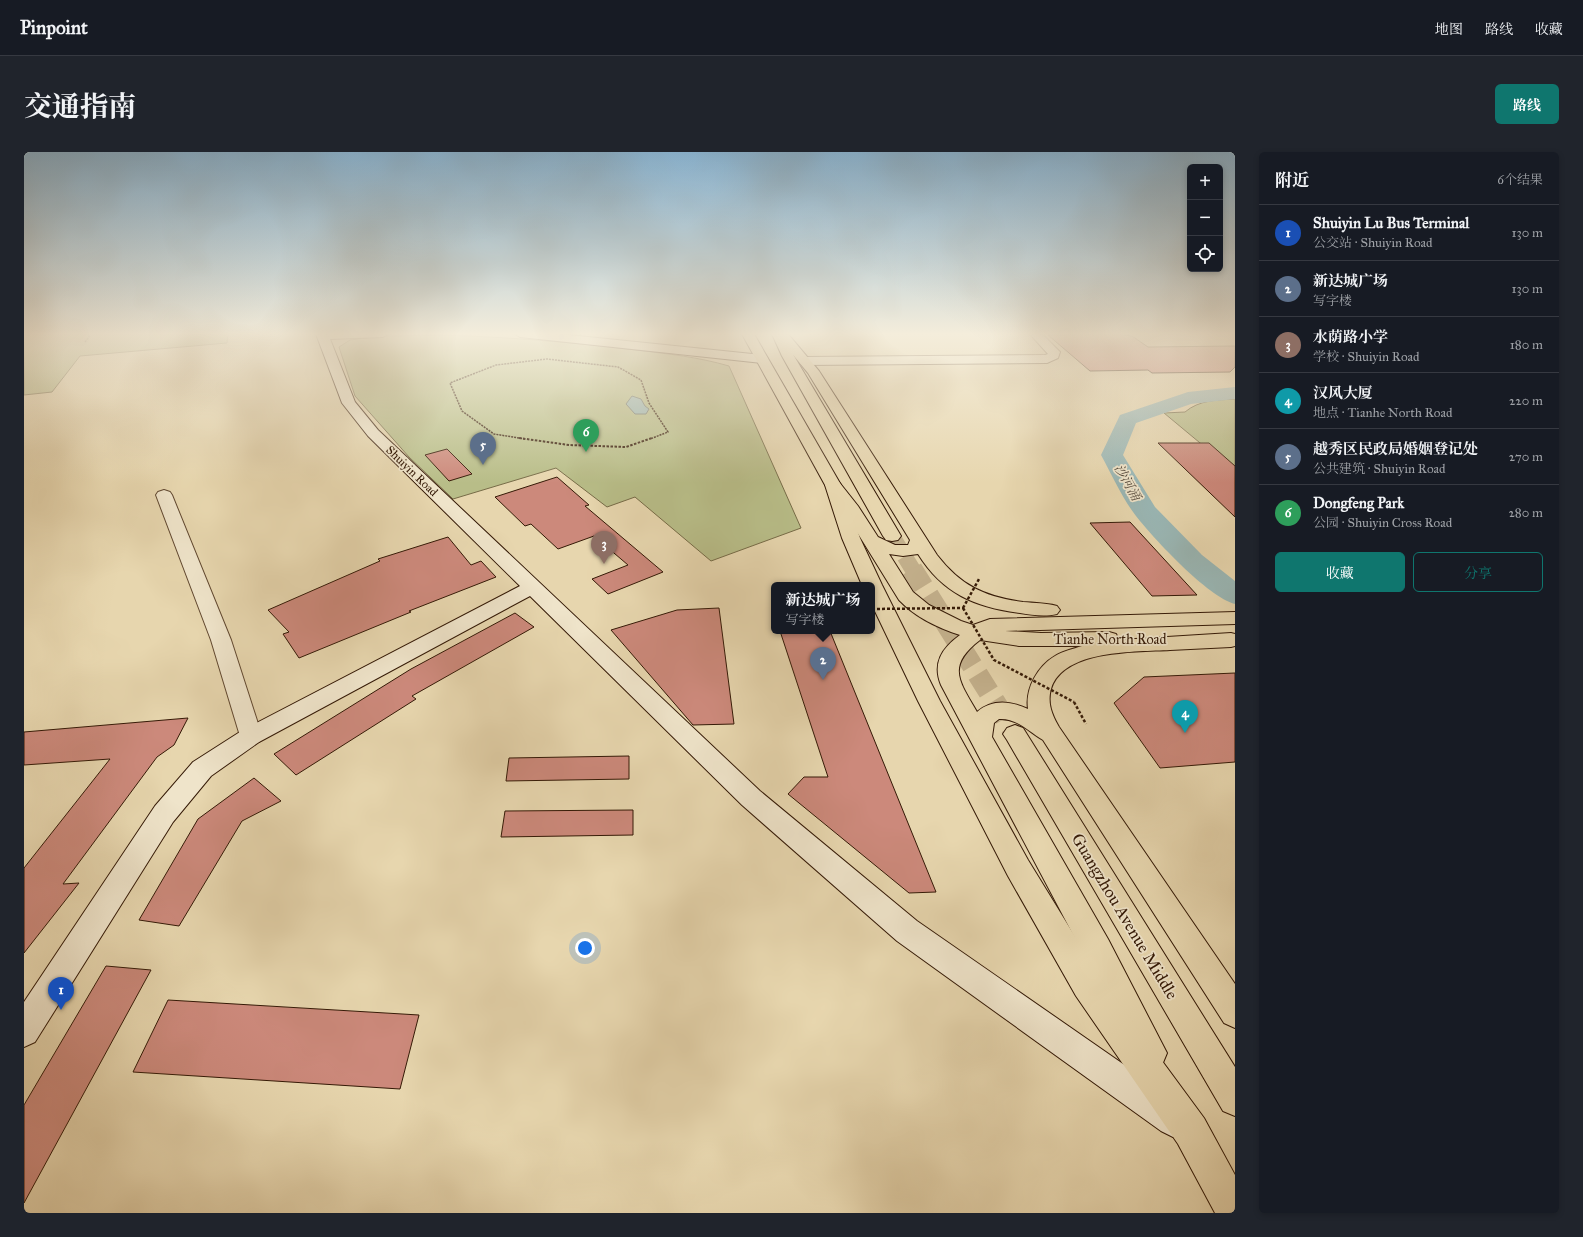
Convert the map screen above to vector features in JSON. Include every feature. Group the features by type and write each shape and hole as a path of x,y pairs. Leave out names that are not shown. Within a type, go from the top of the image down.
{"main road":[{"path":"776,384 833,485 872,541 899,585 912,602 924,611 951,626 982,632"},
{"path":"804,384 892,536"},
{"path":"819,384 937,568 951,583 980,598 996,604 1022,608 1212,618"},
{"path":"833,485 852,538 871,582"},
{"path":"872,541 892,551 908,551 915,549 919,539"},
{"path":"875,592 895,635 982,802 1061,942 1087,985 1190,1131"},
{"name":"Tianhe North Road","path":"982,632 998,624 1235,618"},
{"path":"982,632 957,649 948,665 951,681 980,737 1097,949 1190,1131 1235,1213"},
{"name":"Tianhe North Road","path":"982,632 1023,639 1233,640"},
{"path":"1233,640 1111,648 1090,652 1065,660 1052,669 1045,677 1039,697 1039,709 1051,733 1235,1012"},
{"path":"980,737 983,721 990,714 997,711 1009,711 1022,714 1051,733"},
{"name":"Guangzhou Avenue Middle","path":"1015,734 1235,1099"}],"street":[{"name":"Shuiyin Road","path":"341,384 349,403 392,452 751,798 907,931 1190,1131"},
{"path":"164,495 221,640 251,736"},
{"path":"24,1031 164,814 187,784 202,769 251,736 532,587"}],"path":[{"path":"451,384 462,411 494,434 569,445 626,447 668,432 649,403 642,384"},
{"path":"963,608 979,579"},
{"path":"875,609 963,608"},
{"path":"963,608 994,660 1074,702 1086,724"}],"green space":[{"path":"24,384 59,384 52,392 24,395"},
{"path":"351,384 737,384 801,528 711,561 635,497 607,507 556,468 453,499 409,457 355,396"},
{"path":"1235,399 1235,472 1164,413 1185,412 1202,403 1215,400"}],"water":[{"path":"632,396 641,399 645,406 649,409 646,414 635,414 626,404"}],"building":[{"path":"1158,443 1209,443 1235,466 1235,517"},
{"path":"447,449 472,474 449,481 425,455"},
{"path":"557,477 589,505 585,506 663,572 608,594 592,579 628,565 594,536 558,549 531,524 525,526 495,497"},
{"path":"1130,522 1197,595 1152,596 1090,523"},
{"path":"448,537 471,565 481,561 496,577 409,611 411,612 299,658 283,634 289,632 268,610 380,561 378,559"},
{"path":"719,608 734,724 693,725 611,630 677,610"},
{"path":"515,613 534,627 412,696 416,699 296,775 274,754 411,669"},
{"path":"781,634 831,634 936,892 909,893 788,794 804,777 828,777"},
{"path":"1235,673 1235,762 1160,768 1114,703 1144,677"},
{"path":"188,718 174,745 157,757 63,884 79,883 24,953 24,868 110,759 24,765 24,732"},
{"path":"629,756 629,779 506,781 509,758"},
{"path":"254,778 281,801 242,821 179,926 139,920 198,819"},
{"path":"633,810 633,835 501,837 505,811"},
{"path":"106,966 151,970 24,1203 24,1105"},
{"path":"168,1000 419,1015 400,1089 133,1072"}],"waterway":[{"name":"沙河涌","path":"1235,393 1188,398 1127,419 1112,455 1145,511 1192,561 1235,595"}],"tunnel":[{"path":"892,536 913,570"},
{"path":"912,569 1015,734"}],"place":[{"name":"Dongfeng Park","path":"586,452"},
{"name":"越秀区民政局婚姻登记处","path":"483,465"},
{"name":"水荫路小学","path":"604,564"},
{"name":"新达城广场","path":"823,680"},
{"name":"汉风大厦","path":"1185,733"},
{"name":"Shuiyin Lu Bus Terminal","path":"61,1010"}]}
